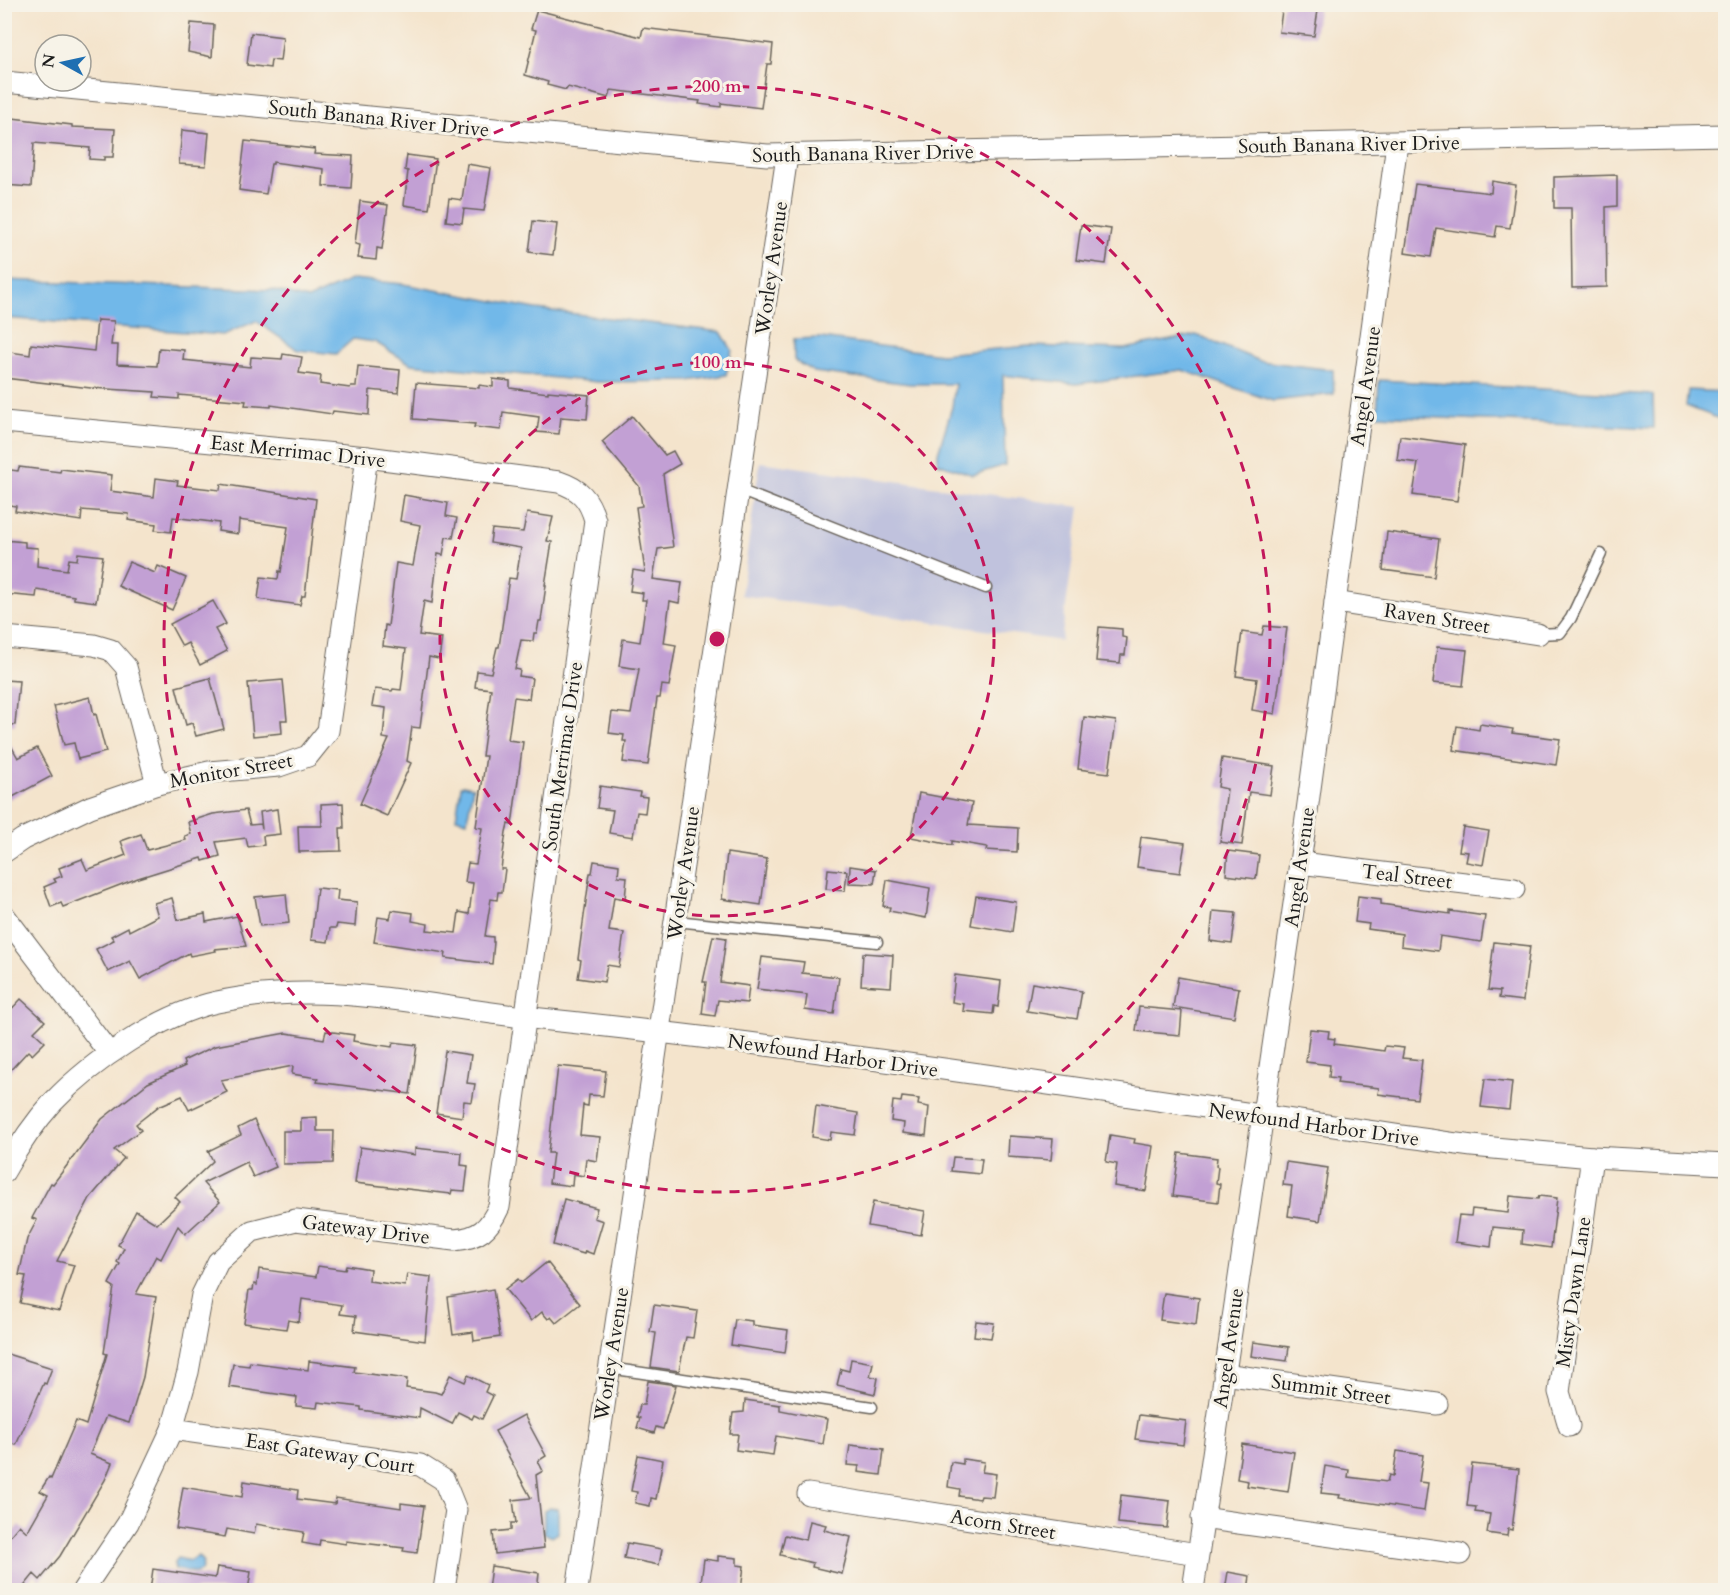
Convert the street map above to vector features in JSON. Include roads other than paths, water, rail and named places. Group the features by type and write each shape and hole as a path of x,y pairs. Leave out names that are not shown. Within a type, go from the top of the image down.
{"street":[{"name":"South Banana River Drive","path":"4,82 746,154 788,156 1725,135"},
{"name":"Angel Avenue","path":"1193,1590 1300,863 1397,143"},
{"name":"Worley Avenue","path":"578,1590 788,156"},
{"name":"East Merrimac Drive","path":"4,423 367,457 559,482 574,487 585,498"},
{"name":"Monitor Street","path":"4,852 23,839 90,807 157,784 209,772 279,766 308,756 328,731 367,457"},
{"name":"South Merrimac Drive","path":"525,1017 596,520 585,498"},
{"name":"Raven Street","path":"1335,602 1538,634"},
{"path":"4,637 94,645 111,650 126,667 157,784"},
{"name":"Teal Street","path":"1300,863 1514,889"},
{"path":"4,915 110,1053"},
{"name":"Newfound Harbor Drive","path":"4,1172 33,1126 55,1100 110,1053 163,1022 212,1003 269,994 330,992 525,1017 706,1036 1472,1146 1592,1157 1725,1164"},
{"name":"Gateway Drive","path":"83,1590 128,1523 172,1429 188,1372 202,1294 218,1262 252,1231 296,1220 454,1240 468,1239 482,1232 492,1221 499,1207 525,1017"},
{"name":"Misty Dawn Lane","path":"1569,1426 1559,1392 1592,1157"},
{"name":"Summit Street","path":"1224,1374 1437,1404"},
{"name":"East Gateway Court","path":"172,1429 420,1465 444,1480 456,1510 444,1590"},
{"name":"Acorn Street","path":"808,1494 1198,1554"},
{"path":"1202,1518 1460,1554"}],"lane":[{"path":"739,490 986,588"},
{"path":"1538,634 1560,633 1571,618 1601,554"},
{"path":"676,921 877,942"},
{"path":"609,1368 872,1407"}],"water":[{"path":"353,279 403,284 536,309 721,332 732,350 726,375 688,381 598,382 411,364 375,342 353,339 336,354 298,350 256,321 223,335 5,318 5,280 273,290 308,299"},
{"path":"1196,335 1260,361 1333,370 1334,394 1273,401 1182,370 1076,384 1003,375 1005,465 973,475 938,463 938,453 952,407 955,384 910,384 814,372 794,360 794,339 821,338 941,354 1030,346 1124,349"},
{"path":"1379,380 1653,395 1654,428 1377,415"},
{"path":"1688,390 1725,392 1725,421 1686,406"},
{"path":"463,785 473,787 467,821 456,818"},
{"path":"550,1507 558,1509 558,1533 552,1537 544,1533 544,1510"},
{"path":"198,1556 203,1562 201,1571 196,1573 175,1569 174,1564 178,1558 190,1561"}]}
